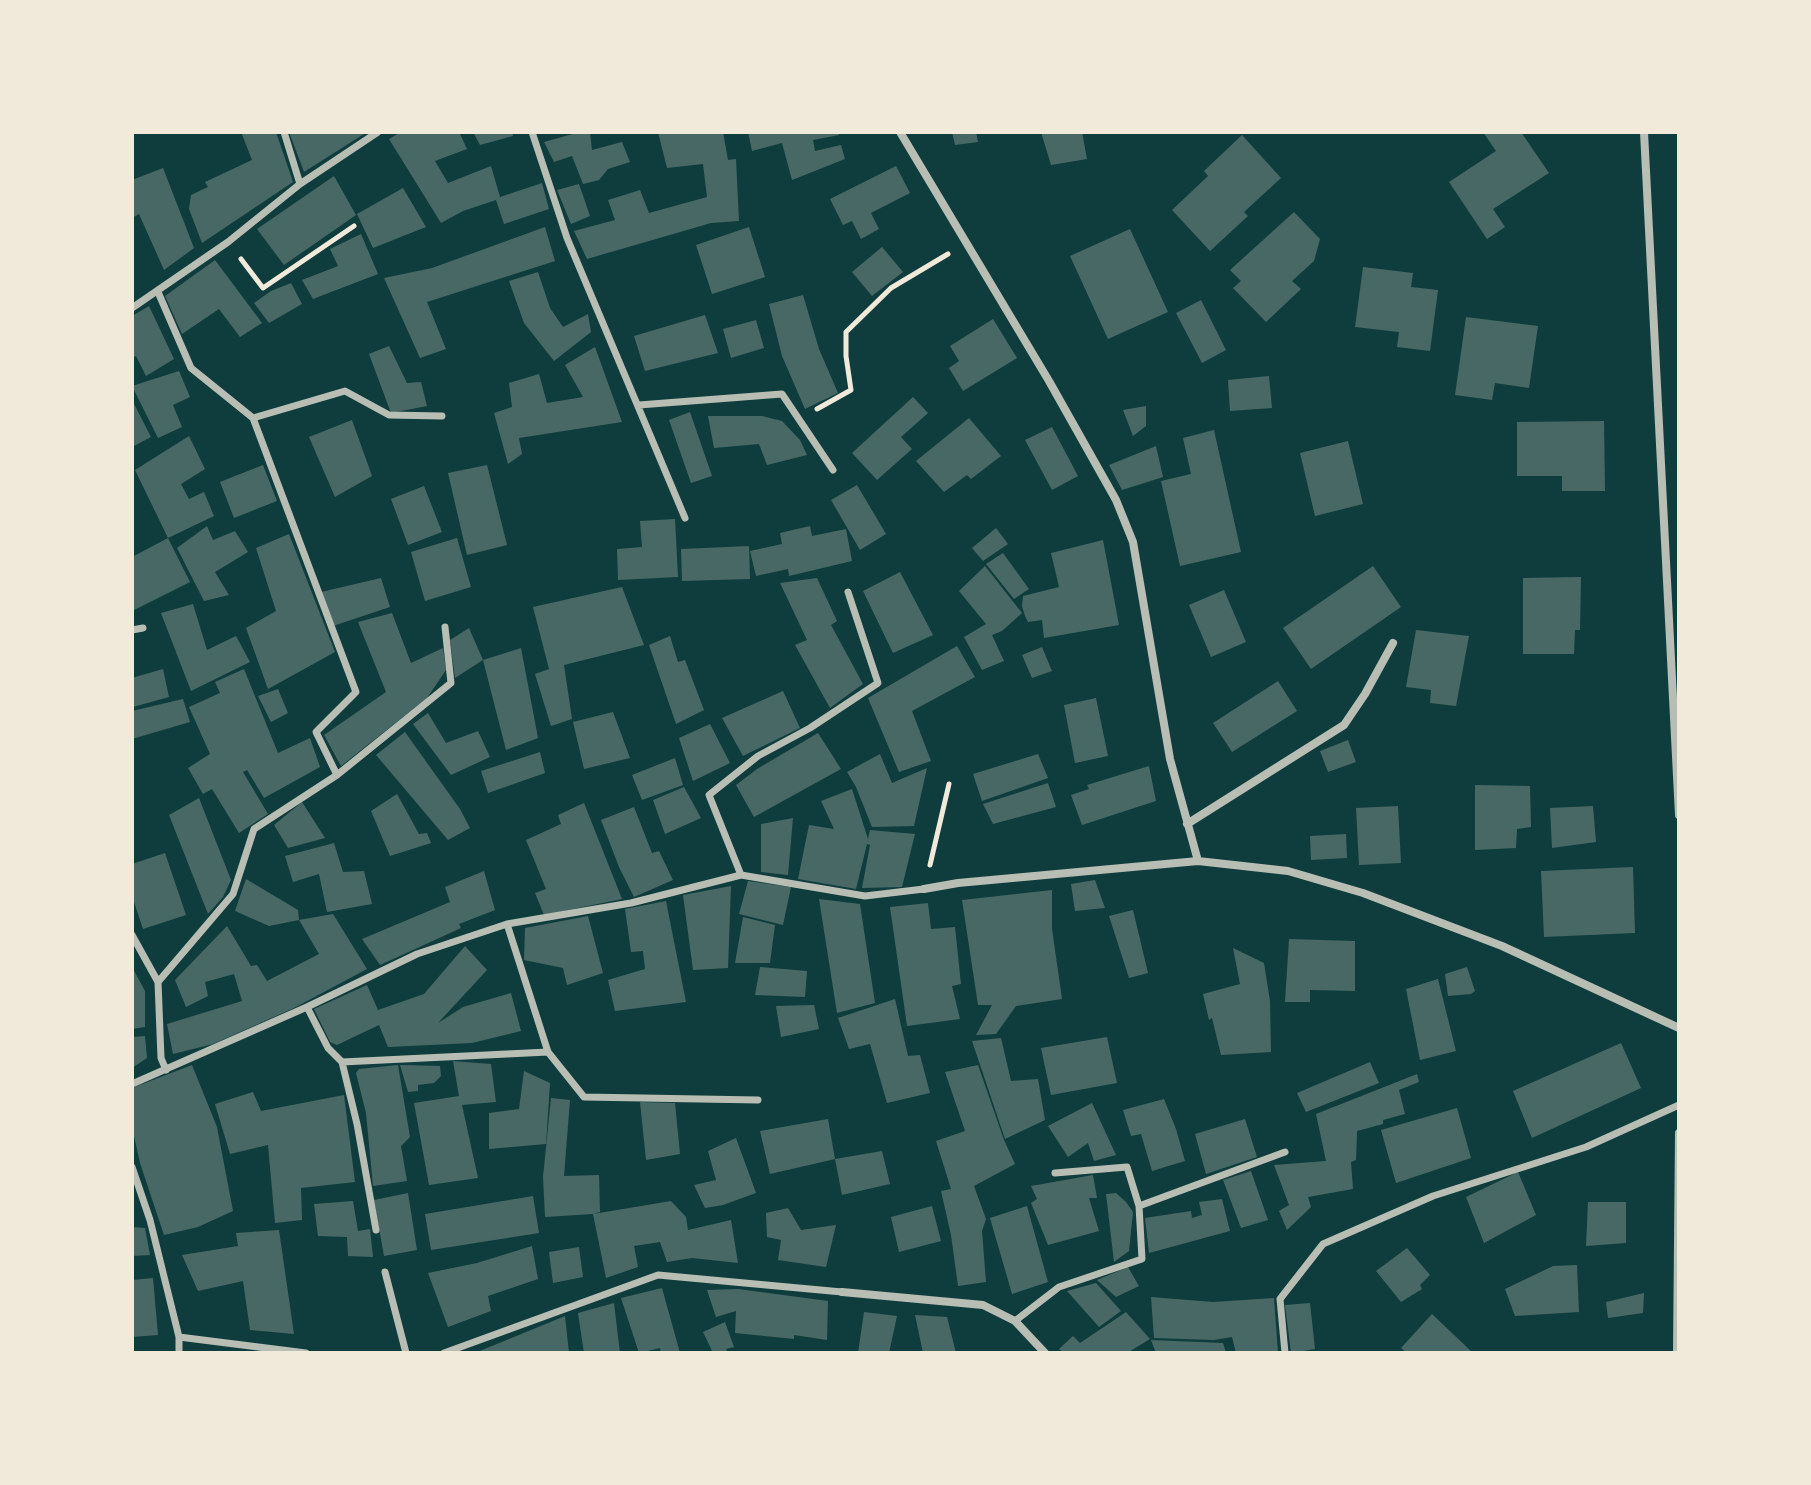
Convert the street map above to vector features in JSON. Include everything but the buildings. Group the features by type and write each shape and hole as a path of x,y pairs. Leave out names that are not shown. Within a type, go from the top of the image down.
{"street":[{"path":"284,132 300,184"},
{"path":"132,295 134,306 158,292 228,242 300,184 378,132"},
{"path":"532,132 567,238 685,518"},
{"path":"900,132 1116,500 1133,542 1170,759 1198,861"},
{"path":"1644,132 1674,614 1679,815"},
{"path":"158,292 191,368 253,418 356,692 316,732 337,775"},
{"path":"253,418 345,391 389,415 442,416"},
{"path":"639,405 782,394 833,470"},
{"path":"741,875 709,795 758,756 810,728 878,683 848,592"},
{"path":"158,982 233,894 254,829 337,775 451,683 445,627"},
{"path":"132,630 143,628"},
{"path":"1187,824 1344,725 1393,643"},
{"path":"132,1084 307,1007 417,954 507,924 631,903 741,875 865,896 958,883 1198,861 1288,871 1363,893 1502,946 1679,1028"},
{"path":"507,924 548,1052 584,1097 758,1100"},
{"path":"132,935 158,982 161,1058 166,1070"},
{"path":"307,1007 328,1048 342,1062 357,1124 376,1230"},
{"path":"342,1062 548,1052"},
{"path":"1285,1353 1280,1299 1323,1244 1433,1196 1586,1147 1679,1105"},
{"path":"1677,1353 1679,1133"},
{"path":"1139,1206 1285,1152"},
{"path":"132,1167 150,1220 179,1337 179,1353"},
{"path":"1015,1321 1059,1287 1142,1259 1139,1206 1127,1167 1055,1173"},
{"path":"385,1272 406,1353"},
{"path":"444,1353 658,1275 983,1305 1015,1321 1045,1353"},
{"path":"179,1337 306,1353"}],"path":[{"path":"228,242 263,288 354,226"},
{"path":"799,418 851,390 846,332 891,288 966,244"},
{"path":"924,889 949,784"}]}
